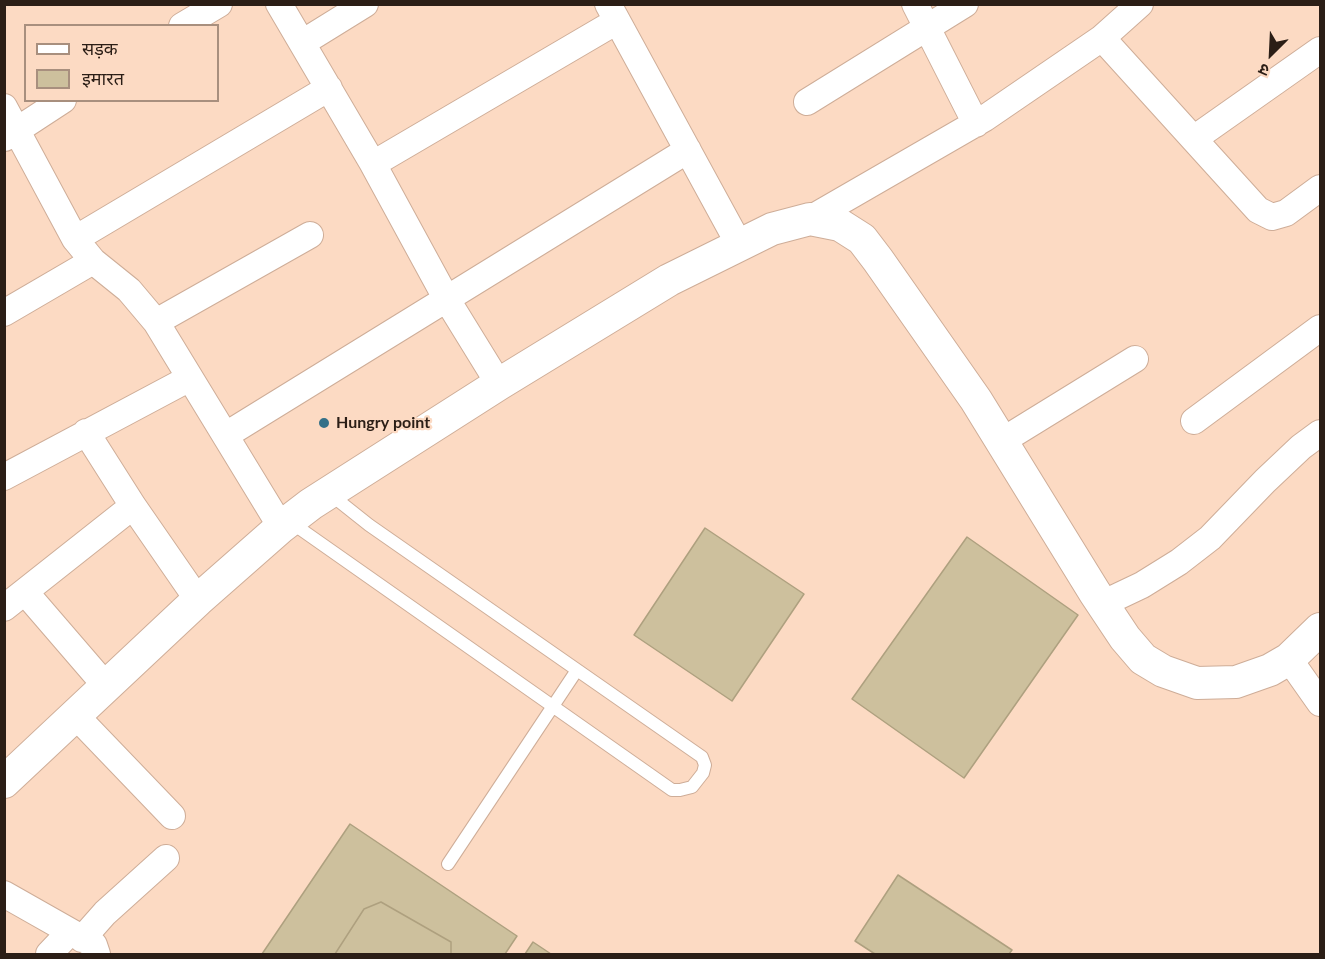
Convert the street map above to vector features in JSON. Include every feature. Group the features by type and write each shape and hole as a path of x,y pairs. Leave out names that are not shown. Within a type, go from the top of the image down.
{"street":[{"path":"185,24 219,4"},
{"path":"279,4 330,88 446,298 499,384"},
{"path":"302,43 365,4"},
{"path":"915,4 976,124"},
{"path":"807,102 965,4"},
{"path":"4,782 198,600 285,524 329,493 499,384 669,280 772,229 810,219 976,124 1102,38 1140,4"},
{"path":"373,164 612,13 740,246"},
{"path":"1102,38 1258,210 1272,217 1286,213 1320,188"},
{"path":"1195,138 1320,50"},
{"path":"75,239 330,88"},
{"path":"11,134 60,102"},
{"path":"4,107 11,134 75,239 93,261 129,290 156,322 226,435 285,524"},
{"path":"226,435 688,150"},
{"path":"810,219 840,225 862,239 976,400 1102,604 1125,638 1143,659 1163,671 1197,683 1236,682 1270,670 1289,659 1320,629"},
{"path":"156,322 310,235"},
{"path":"4,313 93,261"},
{"path":"1194,421 1320,328"},
{"path":"1002,441 1135,359"},
{"path":"4,477 190,378"},
{"path":"86,432 133,506 198,600"},
{"path":"1102,604 1142,585 1195,550 1210,538 1301,447 1320,433"},
{"path":"4,608 133,506"},
{"path":"25,592 106,686"},
{"path":"1289,659 1320,703"},
{"path":"75,715 172,816"},
{"path":"49,954 83,942 130,890 166,858"},
{"path":"4,894 83,942"}],"lane":[{"path":"285,524 672,790 692,787 703,773 705,765 702,757 369,525 329,493"},
{"path":"448,864 577,670"}],"building":[{"path":"705,528 804,594 732,701 634,635"},
{"path":"967,537 1078,615 964,778 852,699"},
{"path":"350,824 517,936 505,954 451,954 451,942 381,902 364,909 335,954 262,954"},
{"path":"898,875 1012,950 1009,954 875,954 855,941"},
{"path":"381,902 451,942 451,954 335,954 364,909"},
{"path":"533,942 551,954 525,954"}],"place":[{"name":"Hungry point","path":"324,423"}]}
